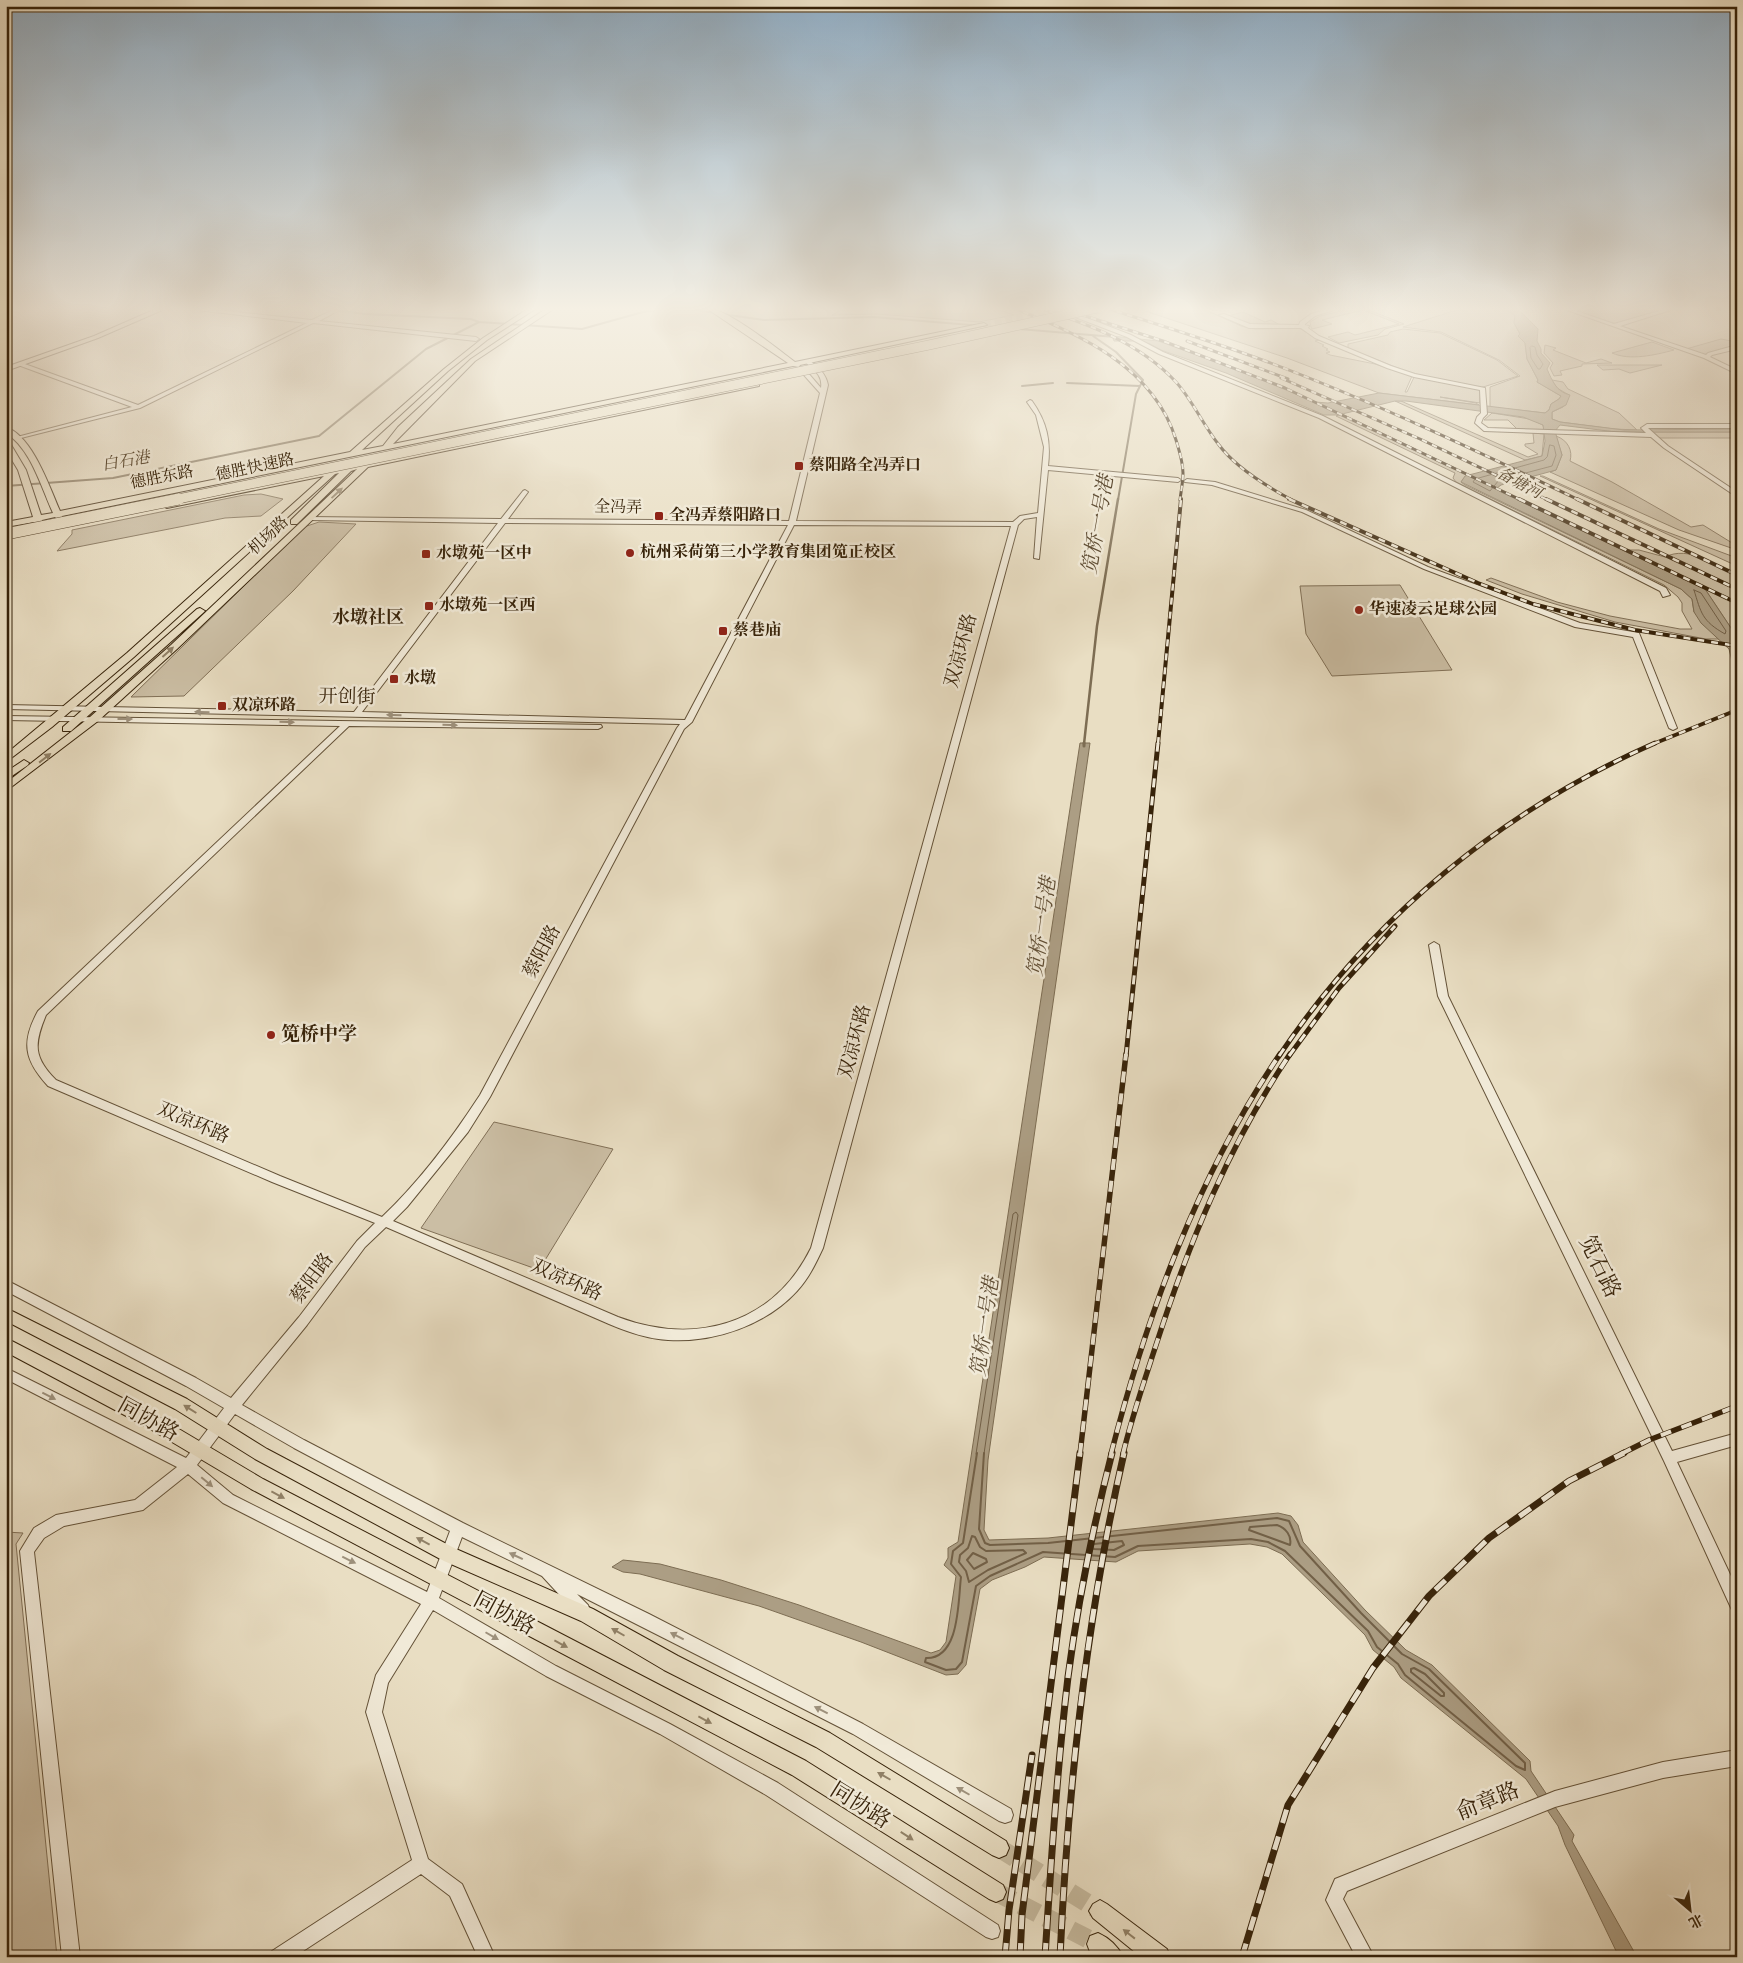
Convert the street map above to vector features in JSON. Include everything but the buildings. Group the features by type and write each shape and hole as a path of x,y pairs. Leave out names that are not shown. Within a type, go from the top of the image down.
{"highway":[{"name":"德胜快速路","path":"6,528 641,400"},
{"name":"德胜快速路","path":"6,534 662,400"}],"main road":[{"name":"机场路","path":"6,750 57,714 199,595 353,454 408,400"},
{"name":"机场路","path":"6,759 178,606 321,475 408,400"},
{"name":"机场路","path":"6,776 80,719 262,553 347,469 369,451 423,400"},
{"name":"机场路","path":"6,788 94,719 174,647 385,448 432,400"},
{"name":"德胜东路","path":"6,525 622,400"},
{"name":"德胜东路","path":"6,538 366,466 684,400"},
{"path":"404,418 418,414"},
{"path":"6,429 19,438 38,472 63,527"},
{"path":"398,433 399,437 408,440 425,440"},
{"path":"6,444 23,473 42,531"},
{"name":"同协路","path":"6,1314 181,1404 261,1454 450,1555 587,1615 671,1663 823,1740 892,1780 1000,1848"},
{"name":"同协路","path":"6,1344 151,1421 257,1484 799,1768 996,1892"},
{"path":"1100,1911 1159,1957"}],"street":[{"path":"118,400 138,407"},
{"path":"19,438 138,407 153,400"},
{"name":"蔡阳路","path":"71,1957 27,1551 39,1533 61,1520 138,1506 188,1466 217,1426 303,1321 361,1244 403,1204 464,1129 485,1097 792,523 821,400"},
{"path":"1278,400 1321,417 1663,590 1666,595"},
{"path":"1484,400 1484,414 1480,417 1478,423 1486,430 1651,435"},
{"path":"1030,402 1039,415 1047,446 1037,558"},
{"path":"1737,426 1647,426 1644,428 1651,435 1737,495"},
{"path":"1046,468 1178,480"},
{"path":"1187,481 1213,484 1304,511 1426,568 1578,625 1636,635 1673,728"},
{"path":"356,715 525,492"},
{"name":"全冯弄","path":"310,518 433,521 1015,524 1022,517 1041,515"},
{"name":"双凉环路","path":"347,723 53,1000 42,1013 31,1044 32,1059 39,1070 52,1083 426,1238 631,1328 650,1333 671,1335 722,1329 757,1316 791,1291 804,1276 817,1248 1015,524"},
{"name":"开创街","path":"6,707 80,719 684,725"},
{"name":"开创街","path":"6,718 90,709 684,725"},
{"name":"笕石路","path":"1434,945 1443,996 1669,1458 1737,1604"},
{"path":"6,1285 458,1528 544,1569 858,1729 1005,1815"},
{"path":"6,1373 188,1466 228,1499 432,1601 551,1671 665,1729 772,1789 992,1931"},
{"path":"1669,1458 1737,1438"},
{"path":"458,1528 450,1555 432,1601 380,1680 374,1712 422,1864 456,1890 487,1957"},
{"path":"544,1569 587,1615"},
{"name":"俞章路","path":"1366,1957 1334,1900 1341,1885 1555,1798 1664,1770 1737,1758"},
{"path":"278,1957 422,1864"}],"shaded area":[{"path":"1434,400 1456,400 1479,405"},
{"path":"1457,400 1480,400 1480,403"},
{"path":"1490,400 1558,400 1551,404 1549,410 1545,413 1490,407"},
{"path":"1567,400 1591,400 1619,413 1637,430 1614,429 1560,422 1552,419 1552,412 1563,407"},
{"path":"1395,401 1401,401 1528,457 1538,454 1525,446 1525,444 1534,443 1533,433 1544,434 1542,456 1525,460"},
{"path":"1492,413 1530,419 1543,425 1544,430 1518,430 1508,420 1484,420"},
{"path":"1342,414 1470,475 1461,482 1465,485 1681,589 1692,599 1694,612 1721,639 1706,639 1615,622 1522,594 1486,580 1491,578 1557,602 1610,616 1680,629 1692,629 1682,611 1682,603 1664,585 1456,482 1453,478 1455,473 1336,416"},
{"path":"1652,432 1737,432 1737,438 1658,438"},
{"path":"1556,436 1564,440 1569,446 1571,453 1570,461 1612,482 1691,527 1703,525 1737,546 1737,550 1679,530 1550,472 1556,470 1562,455"},
{"path":"1540,476 1659,529 1737,558 1737,566"},
{"path":"261,494 283,499 261,516 225,518 57,551 72,534 72,530 244,495"},
{"path":"319,522 356,524 293,591 184,696 131,697 304,527"},
{"path":"1622,550 1639,550 1665,557 1683,553 1693,555 1737,575 1737,637 1705,589"},
{"name":"华速凌云足球公园","path":"1400,585 1452,670 1332,676 1306,634 1300,586"},
{"path":"494,1122 613,1149 539,1270 421,1228"},
{"path":"6,1532 23,1533 16,1544 57,1957 6,1957"}],"water":[{"path":"1288,400 1309,400 1328,403 1345,400 1434,400 1545,413 1549,410 1551,404 1558,400 1568,400 1566,405 1552,412 1552,419 1560,422 1624,430 1737,429 1737,432 1616,432 1560,425 1555,431 1562,455 1556,470 1501,485 1497,488 1499,491 1705,589 1737,637 1737,681 1729,649 1701,623 1694,612 1692,599 1681,589 1461,482 1465,476 1542,456 1545,441 1543,425 1523,417 1406,401 1395,401 1338,415 1324,415"},
{"path":"1080,743 1090,743 988,1460 984,1530 989,1540 1048,1538 1278,1513 1291,1516 1298,1525 1303,1542 1365,1610 1406,1650 1432,1665 1530,1761 1531,1771 1574,1835 1572,1841 1637,1957 1619,1957 1565,1845 1558,1826 1526,1779 1401,1678 1394,1667 1373,1650 1365,1635 1282,1554 1267,1547 1250,1544 1138,1551 1116,1562 1044,1557 992,1580 980,1589 966,1665 958,1674 946,1675 861,1642 759,1606 640,1574 623,1572 612,1567 623,1560 660,1564 721,1580 799,1605 931,1653 940,1650 946,1642 956,1576 944,1565 948,1558 948,1548 958,1542"}],"waterway":[{"name":"白石港","path":"6,486 113,478 319,436 364,400"},
{"name":"笕桥一号港","path":"1118,500 1135,400"},
{"name":"笕桥一号港","path":"1084,744 1097,626 1118,499"}],"tunnel":[{"path":"999,1848 1100,1911"},
{"path":"996,1892 1098,1944"}],"railway":[{"path":"1155,400 1165,414 1180,452 1183,473 1180,500"},
{"path":"1190,400 1213,437 1234,461 1262,483 1292,500"},
{"path":"1309,400 1521,500"},
{"path":"1330,400 1420,439 1548,500"},
{"path":"1360,400 1502,463 1579,500"},
{"path":"1158,744 1181,499"},
{"path":"1289,499 1478,583 1533,604 1635,630 1737,646"},
{"path":"1519,499 1737,603"},
{"path":"1546,499 1737,589"},
{"path":"1577,499 1737,575"},
{"path":"1653,744 1737,710"},
{"path":"1126,1056 1158,743"},
{"path":"1279,1056 1316,1005 1356,958 1399,914 1445,872 1494,835 1545,801 1599,770 1655,743"},
{"path":"1289,1056 1339,988 1395,926"},
{"path":"1080,1454 1126,1054"},
{"path":"1111,1454 1141,1349 1178,1247 1224,1148 1280,1054"},
{"path":"1123,1454 1157,1342 1183,1266 1213,1193 1249,1122 1290,1054"},
{"path":"1621,1454 1649,1440 1737,1406"},
{"path":"1020,1957 1022,1915 1080,1453"},
{"path":"1045,1957 1057,1782 1068,1677 1076,1620 1112,1453"},
{"path":"1060,1957 1068,1830 1081,1704 1099,1578 1124,1453"},
{"path":"1242,1957 1288,1805 1373,1668 1429,1596 1489,1538 1569,1481 1624,1453"},
{"path":"1005,1957 1009,1910 1032,1755"}],"place":[{"name":"蔡阳路全冯弄口","path":"799,466"},
{"name":"全冯弄蔡阳路口","path":"659,516"},
{"name":"杭州采荷第三小学教育集团笕正校区","path":"630,553"},
{"name":"水墩苑一区中","path":"426,554"},
{"name":"水墩苑一区西","path":"429,606"},
{"name":"华速凌云足球公园","path":"1359,610"},
{"name":"蔡巷庙","path":"723,631"},
{"name":"水墩","path":"394,679"},
{"name":"双凉环路","path":"222,706"},
{"name":"笕桥中学","path":"271,1035"}],"district":[{"name":"水墩社区","path":"368,618"}],"water label":[{"name":"备塘河","path":"1519,484"}]}
